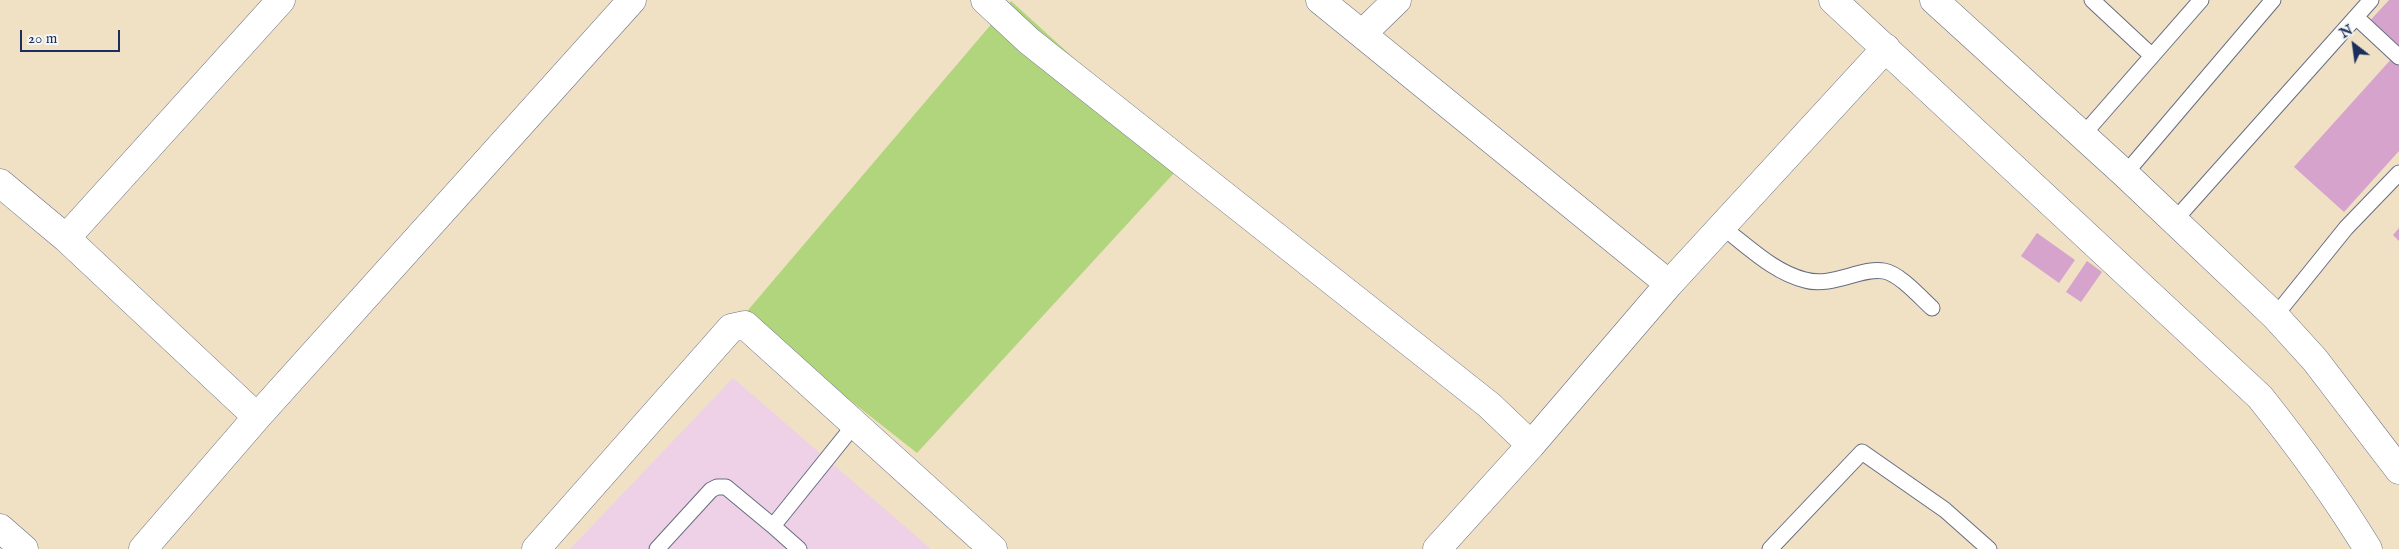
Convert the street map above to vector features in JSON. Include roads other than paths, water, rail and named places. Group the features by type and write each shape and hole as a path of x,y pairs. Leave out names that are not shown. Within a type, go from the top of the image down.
{"street":[{"path":"66,238 282,0"},
{"path":"143,549 257,416 632,0"},
{"path":"985,0 1029,41 1489,405 1531,445"},
{"path":"1320,0 1670,284"},
{"path":"1362,34 1397,0"},
{"path":"1833,0 2260,397 2328,486 2368,549"},
{"path":"1934,0 2125,174 2275,316 2316,360 2399,470"},
{"path":"1437,549 1531,445 1670,284 1886,48"},
{"path":"0,183 66,238 257,416"},
{"path":"536,549 731,328 738,325 746,326 993,549"},
{"path":"0,528 24,549"}],"lane":[{"path":"2092,0 2152,55"},
{"path":"2082,136 2201,0"},
{"path":"2125,174 2273,0"},
{"path":"2174,221 2371,0"},
{"path":"2356,17 2399,56"},
{"path":"2275,316 2346,228 2399,173"},
{"path":"1722,226 1783,272 1807,281 1830,282 1884,271 1905,283 1932,308"},
{"path":"773,526 855,424"},
{"path":"1770,549 1862,452 1945,510 1989,549"},
{"path":"657,549 710,490 717,487 726,487 799,549"}]}
